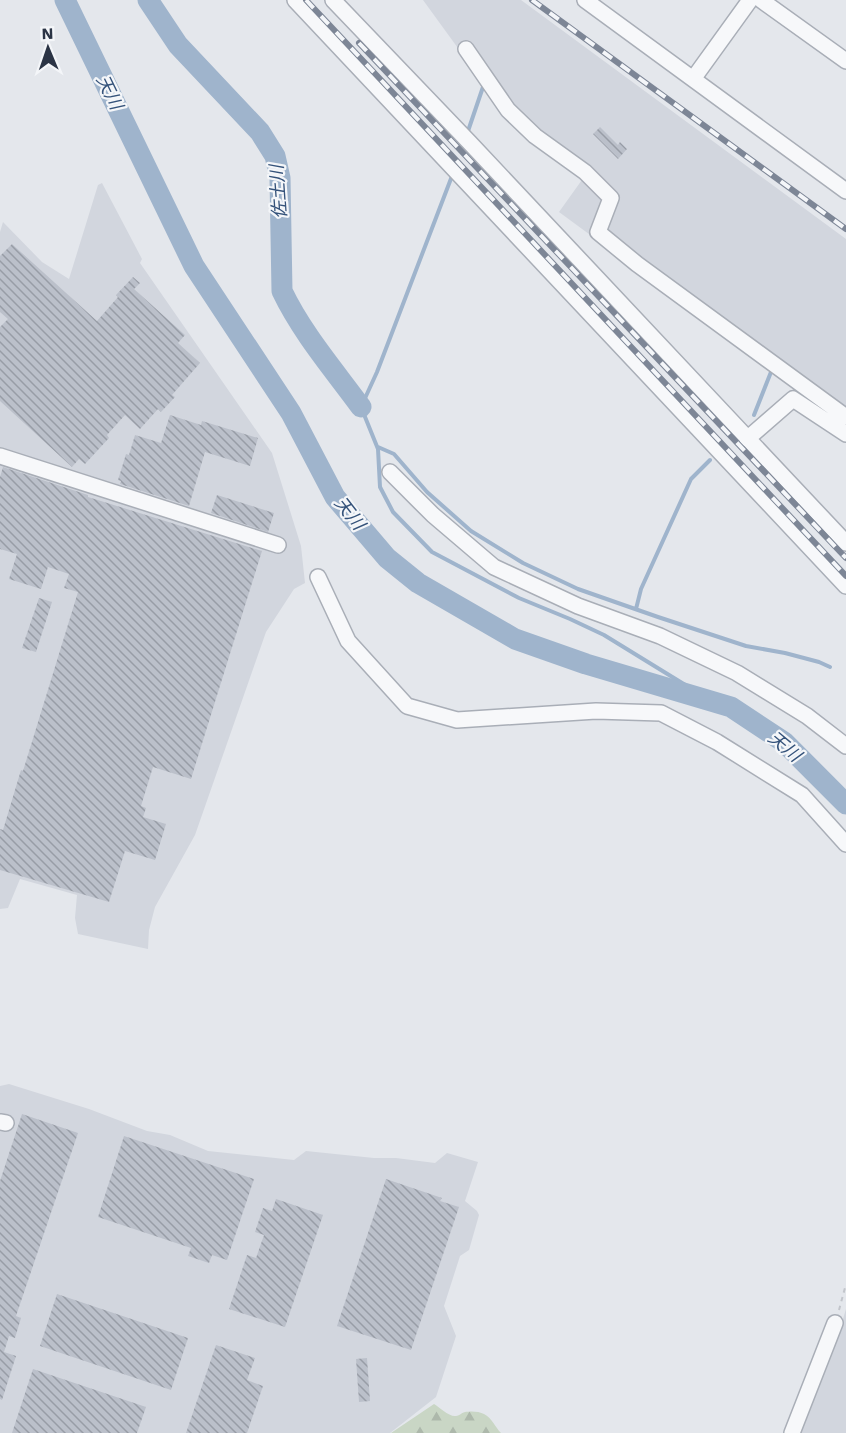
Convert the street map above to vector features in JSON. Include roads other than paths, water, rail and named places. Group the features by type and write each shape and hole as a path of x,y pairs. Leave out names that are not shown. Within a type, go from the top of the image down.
{"street":[{"path":"295,0 846,586"},
{"path":"333,0 846,543"},
{"path":"585,0 846,191"},
{"path":"693,79 750,0"},
{"path":"761,0 846,61"},
{"path":"466,49 508,110 535,136 585,172 611,198 598,231 637,264 846,417"},
{"path":"747,439 793,399 846,434"},
{"path":"0,456 278,545"},
{"path":"390,472 433,515 494,567 578,606 660,636 737,673 807,716 846,746"},
{"path":"318,577 348,641 407,706 457,720 596,711 661,713 717,742 802,795 846,844"},
{"path":"792,1433 836,1323"}],"waterway":[{"name":"天川","path":"65,0 194,266 291,413 335,497 387,558 418,583 515,639 586,664 731,707 784,742 846,804"},
{"name":"佐土川","path":"148,0 178,45 260,132 275,156 280,178 282,291 309,336 361,407"},
{"path":"467,134 483,87"},
{"path":"452,176 377,372 361,407 378,449 380,487 393,512 432,552 519,598 604,635 713,702"},
{"path":"754,415 771,372"},
{"path":"378,447 394,454 427,492 471,531 523,563 578,589 658,617 746,646 785,653 830,667"},
{"path":"636,609 641,589 691,479 710,460"}],"railway":[{"path":"306,0 846,576"},
{"path":"532,0 846,229"},
{"path":"359,43 846,558"}]}
